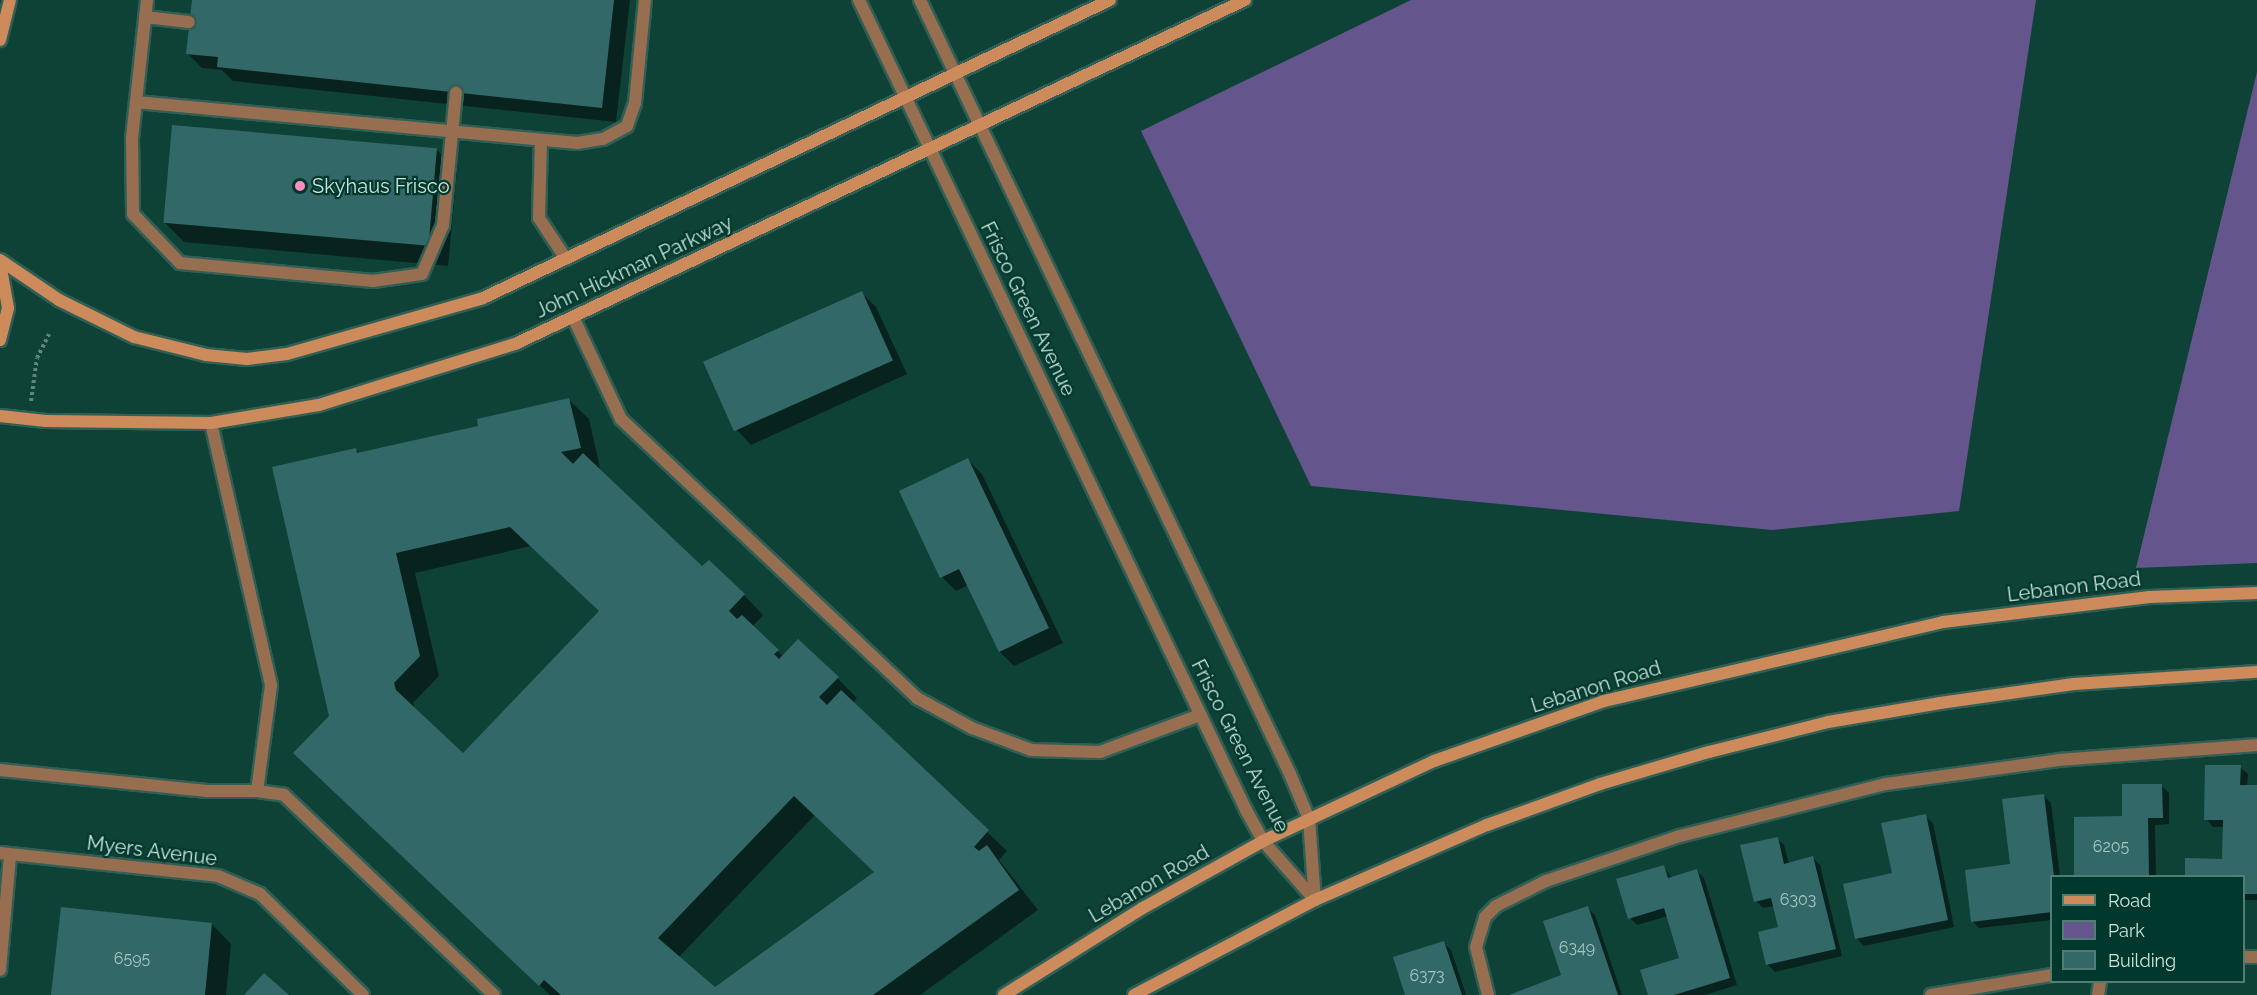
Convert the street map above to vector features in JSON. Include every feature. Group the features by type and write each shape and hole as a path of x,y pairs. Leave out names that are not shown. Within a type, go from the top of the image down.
{"street":[{"path":"0,40 10,0"},
{"path":"147,0 136,102 133,214 180,263 373,281 422,274 443,225 456,93"},
{"path":"136,102 577,143 603,139 627,126 635,104 645,0"},
{"name":"Frisco Green Avenue","path":"859,0 1200,715 1263,841 1315,900"},
{"name":"Frisco Green Avenue","path":"920,0 1309,819 1315,900"},
{"name":"John Hickman Parkway","path":"0,262 59,300 134,337 171,349 247,359 287,354 483,297 1110,0"},
{"name":"John Hickman Parkway","path":"0,416 46,421 211,423 319,405 515,344 981,128 1245,0"},
{"path":"145,17 189,22"},
{"path":"542,140 539,218 566,259"},
{"path":"0,262 9,308 0,340"},
{"path":"573,317 621,419 917,698 972,728 1031,750 1100,752 1200,715"},
{"path":"211,423 271,686 257,791"},
{"name":"Lebanon Road","path":"1004,995 1141,909 1263,841 1434,761 1604,701 1764,661 1943,622 2150,597 2257,593"},
{"path":"1134,995 1315,900 1487,825 1600,784 1828,722 2074,684 2257,672"},
{"path":"1488,995 1476,947 1485,917 1496,906 1546,881 1680,836 1886,784 2058,760 2257,745"},
{"path":"0,770 284,795 494,995"},
{"path":"0,970 5,854"},
{"name":"Myers Avenue","path":"5,854 218,876 260,894 363,995"},
{"path":"1931,995 2050,975"}],"path":[{"path":"30,411 37,358 50,332"}],"green space":[{"path":"1411,0 2036,0 1959,511 1772,530 1311,486 1141,131"},
{"path":"2257,72 2257,563 2136,568"}],"building":[{"path":"192,0 614,0 602,108 217,67 218,57 186,54"},
{"name":"Skyhaus Frisco","path":"172,125 437,148 428,246 163,223"},
{"path":"862,291 893,360 734,431 703,362"},
{"path":"569,398 581,448 561,452 573,464 583,453 702,566 709,560 745,594 729,611 737,619 742,615 779,650 774,654 779,659 798,639 839,677 819,697 827,705 841,690 989,830 974,847 979,851 987,845 1019,890 873,995 561,995 544,980 539,986 293,753 329,716 272,467 356,448 357,453 478,426 477,419","holes":["510,527 599,611 463,753 396,690 394,683 420,656 396,553","794,796 874,872 715,987 658,938"]},
{"path":"968,458 1049,628 999,652 959,569 940,578 899,491"},
{"path":"2205,765 2241,765 2240,785 2257,785 2257,894 2245,894 2245,875 2185,875 2185,858 2222,859 2223,820 2204,820"},
{"path":"2122,784 2162,784 2163,818 2148,818 2149,875 2074,875 2074,817 2122,816"},
{"path":"2044,794 2054,875 2050,875 2050,912 1971,922 1965,870 2010,864 2002,799"},
{"path":"1926,814 1948,920 1855,939 1843,884 1892,873 1881,823"},
{"path":"1778,837 1784,864 1813,856 1836,949 1766,965 1758,932 1778,927 1771,898 1754,902 1740,845"},
{"path":"1664,865 1668,878 1697,869 1730,978 1674,995 1648,995 1640,970 1679,958 1664,908 1628,919 1616,879"},
{"path":"1588,906 1618,995 1509,995 1561,975 1543,921"},
{"path":"61,907 212,923 205,995 51,995"},
{"path":"1444,941 1462,995 1405,995 1393,957"},
{"path":"264,973 289,995 244,995"}],"place":[{"name":"Skyhaus Frisco","path":"300,186"}]}
